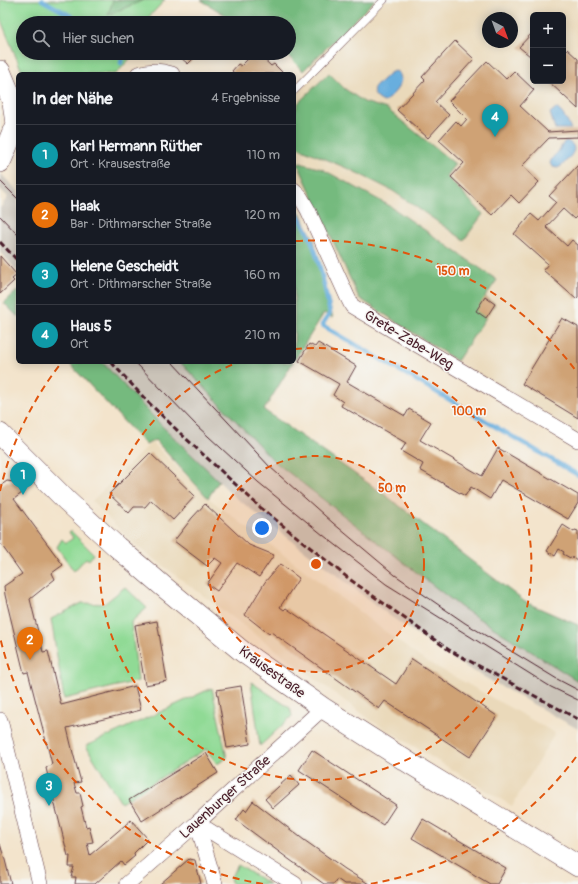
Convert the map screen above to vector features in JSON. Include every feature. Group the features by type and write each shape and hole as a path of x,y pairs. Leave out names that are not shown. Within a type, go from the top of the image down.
{"main road":[{"path":"0,71 13,102 16,118"},
{"path":"0,162 16,126"},
{"name":"Krausestraße","path":"0,434 67,501 117,547 243,652 323,708 411,764 578,866"}],"street":[{"path":"143,72 165,72"},
{"name":"Grete-Zabe-Weg","path":"296,192 308,210 352,306 578,440"},
{"name":"Lauenburger Straße","path":"127,884 197,823 323,708"},
{"path":"0,720 40,884"},
{"path":"197,823 215,884"},
{"path":"197,823 295,884"}],"lane":[{"path":"296,89 384,0"}],"shaded area":[{"path":"358,0 578,0 578,433 360,304 349,294 296,177 296,83 310,70 311,52"},
{"path":"0,173 16,189 16,270 0,252 0,208 8,197 0,189"},
{"path":"104,364 182,364 274,461 462,608 578,681 578,729 457,662 390,616 235,497 162,426"},
{"path":"152,442 208,498 419,657 555,733 512,806 372,721 135,545 92,501"}],"green space":[{"path":"0,0 165,0 150,16 16,16 16,57 0,18"},
{"path":"113,0 144,0 108,15"},
{"path":"201,0 375,0 303,71 292,60 296,60 296,16 227,16"},
{"path":"17,60 129,60 118,72 22,72"},
{"path":"329,73 345,89 364,102 387,109 455,164 446,176 483,214 464,240 393,191 351,170 296,146 296,109 298,103"},
{"path":"297,162 322,169 390,206 497,280 485,297 495,304 457,361 359,298"},
{"path":"296,208 314,240 333,318 324,313 296,358"},
{"path":"16,292 16,315 4,303"},
{"path":"70,364 104,364 162,426 219,481 208,498 155,440 146,445"},
{"path":"182,364 292,364 264,410 388,497 525,602 578,625 578,681 462,608 274,461"},
{"path":"71,531 94,554 89,560 86,558 74,571 57,547 62,539 66,543 73,538 69,532"},
{"path":"125,587 147,608 131,622 138,681 64,699 51,619 82,603 104,604"},
{"path":"251,682 290,708 292,716 260,746"},
{"path":"212,688 227,758 217,764 206,749 121,803 86,746"},
{"path":"238,865 269,884 232,884 230,878"}],"water":[{"path":"394,71 398,72 400,76 400,84 394,93 384,102 375,95 373,90 376,84"},
{"path":"556,108 563,114 571,129 555,129 550,113"},
{"path":"567,141 573,145 573,152 564,164 557,168 553,167 550,164 552,159 564,142"}],"building":[{"path":"530,35 530,56 519,47"},
{"path":"455,41 474,59 435,102 449,115 428,138 397,110 425,80 422,77"},
{"path":"567,49 578,59 578,109 551,84 566,84"},
{"path":"183,60 192,60 188,64"},
{"path":"247,60 265,60 271,66 274,64 282,72 232,71 238,64 241,66"},
{"path":"487,61 506,79 514,71 534,90 520,106 548,132 578,130 578,137 549,138 522,166 539,182 519,203 511,195 492,215 451,177 464,163 439,140 456,121 461,126 467,119 449,101"},
{"path":"578,165 578,215 574,219 563,209 546,227 567,246 572,240 578,245 578,297 576,299 543,270 548,264 514,234 531,214 539,221 556,202 549,196"},
{"path":"0,256 16,274 16,276 12,279 14,281 0,294"},
{"path":"485,297 495,304 486,318 476,311"},
{"path":"562,318 578,327 578,418 522,384"},
{"path":"318,343 356,366 347,382 405,416 409,409 431,422 420,440 482,476 498,448 578,495 578,503 568,519 501,480 490,499 471,487 465,496 420,470 423,464 401,451 406,443 341,406 343,402 333,395 339,384 299,361 309,344 315,347"},
{"path":"150,453 195,496 173,520 151,500 145,507 134,507 129,513 109,494"},
{"path":"7,481 14,482 22,493 14,499 63,565 52,573 55,579 30,599 43,652 48,651 61,705 135,686 141,710 67,728 81,782 74,783 77,793 80,793 83,806 81,807 86,827 89,826 93,842 87,843 90,855 131,820 148,839 134,853 135,856 124,865 121,861 95,884 75,884 76,877 71,877 74,867 69,867 70,856 68,856 46,768 52,764 28,672 24,673 5,595 4,586 22,574 0,543 0,486"},
{"path":"205,504 249,545 274,555 259,577 237,563 217,591 207,584 222,563 215,558 207,566 174,541"},
{"path":"563,525 574,532 575,530 578,531 578,561 573,557 572,559 563,554 564,552 559,549 555,556 547,551"},
{"path":"280,564 299,578 280,607 284,610 286,608 396,684 412,659 497,716 470,757 385,701 379,709 271,632 269,634 245,615 265,582"},
{"path":"157,621 167,681 145,685 135,625"},
{"path":"241,686 250,744 227,748 217,690"},
{"path":"312,750 396,805 383,825 299,770"},
{"path":"206,753 218,773 142,821 129,800"},
{"path":"291,775 299,785 273,808 265,799"},
{"path":"253,801 304,840 369,884 344,884 337,879 334,884 324,884 290,860 236,820 244,809 246,811"},
{"path":"423,819 506,868 497,884 490,884 412,838"},
{"path":"0,844 5,860 11,884 0,884"},
{"path":"189,859 195,860 201,884 160,884"}],"waterway":[{"path":"42,0 71,16"},
{"path":"296,213 308,232 318,259 330,313 322,325 578,475"}],"tram line":[{"path":"0,181 16,197"},
{"path":"0,216 16,233"},
{"path":"137,364 196,425 258,482 386,584 551,687 578,700"},
{"path":"174,364 270,467 395,575 465,623 557,679 578,690"}],"railway":[{"path":"0,242 16,259"},
{"path":"113,364 147,401 261,508 348,578 449,650 578,719"}],"place":[{"name":"Haus 5","path":"495,137"},
{"name":"Karl Hermann Rüther","path":"23,495"},
{"name":"Haak","path":"30,660"},
{"name":"Helene Gescheidt","path":"49,806"}]}
